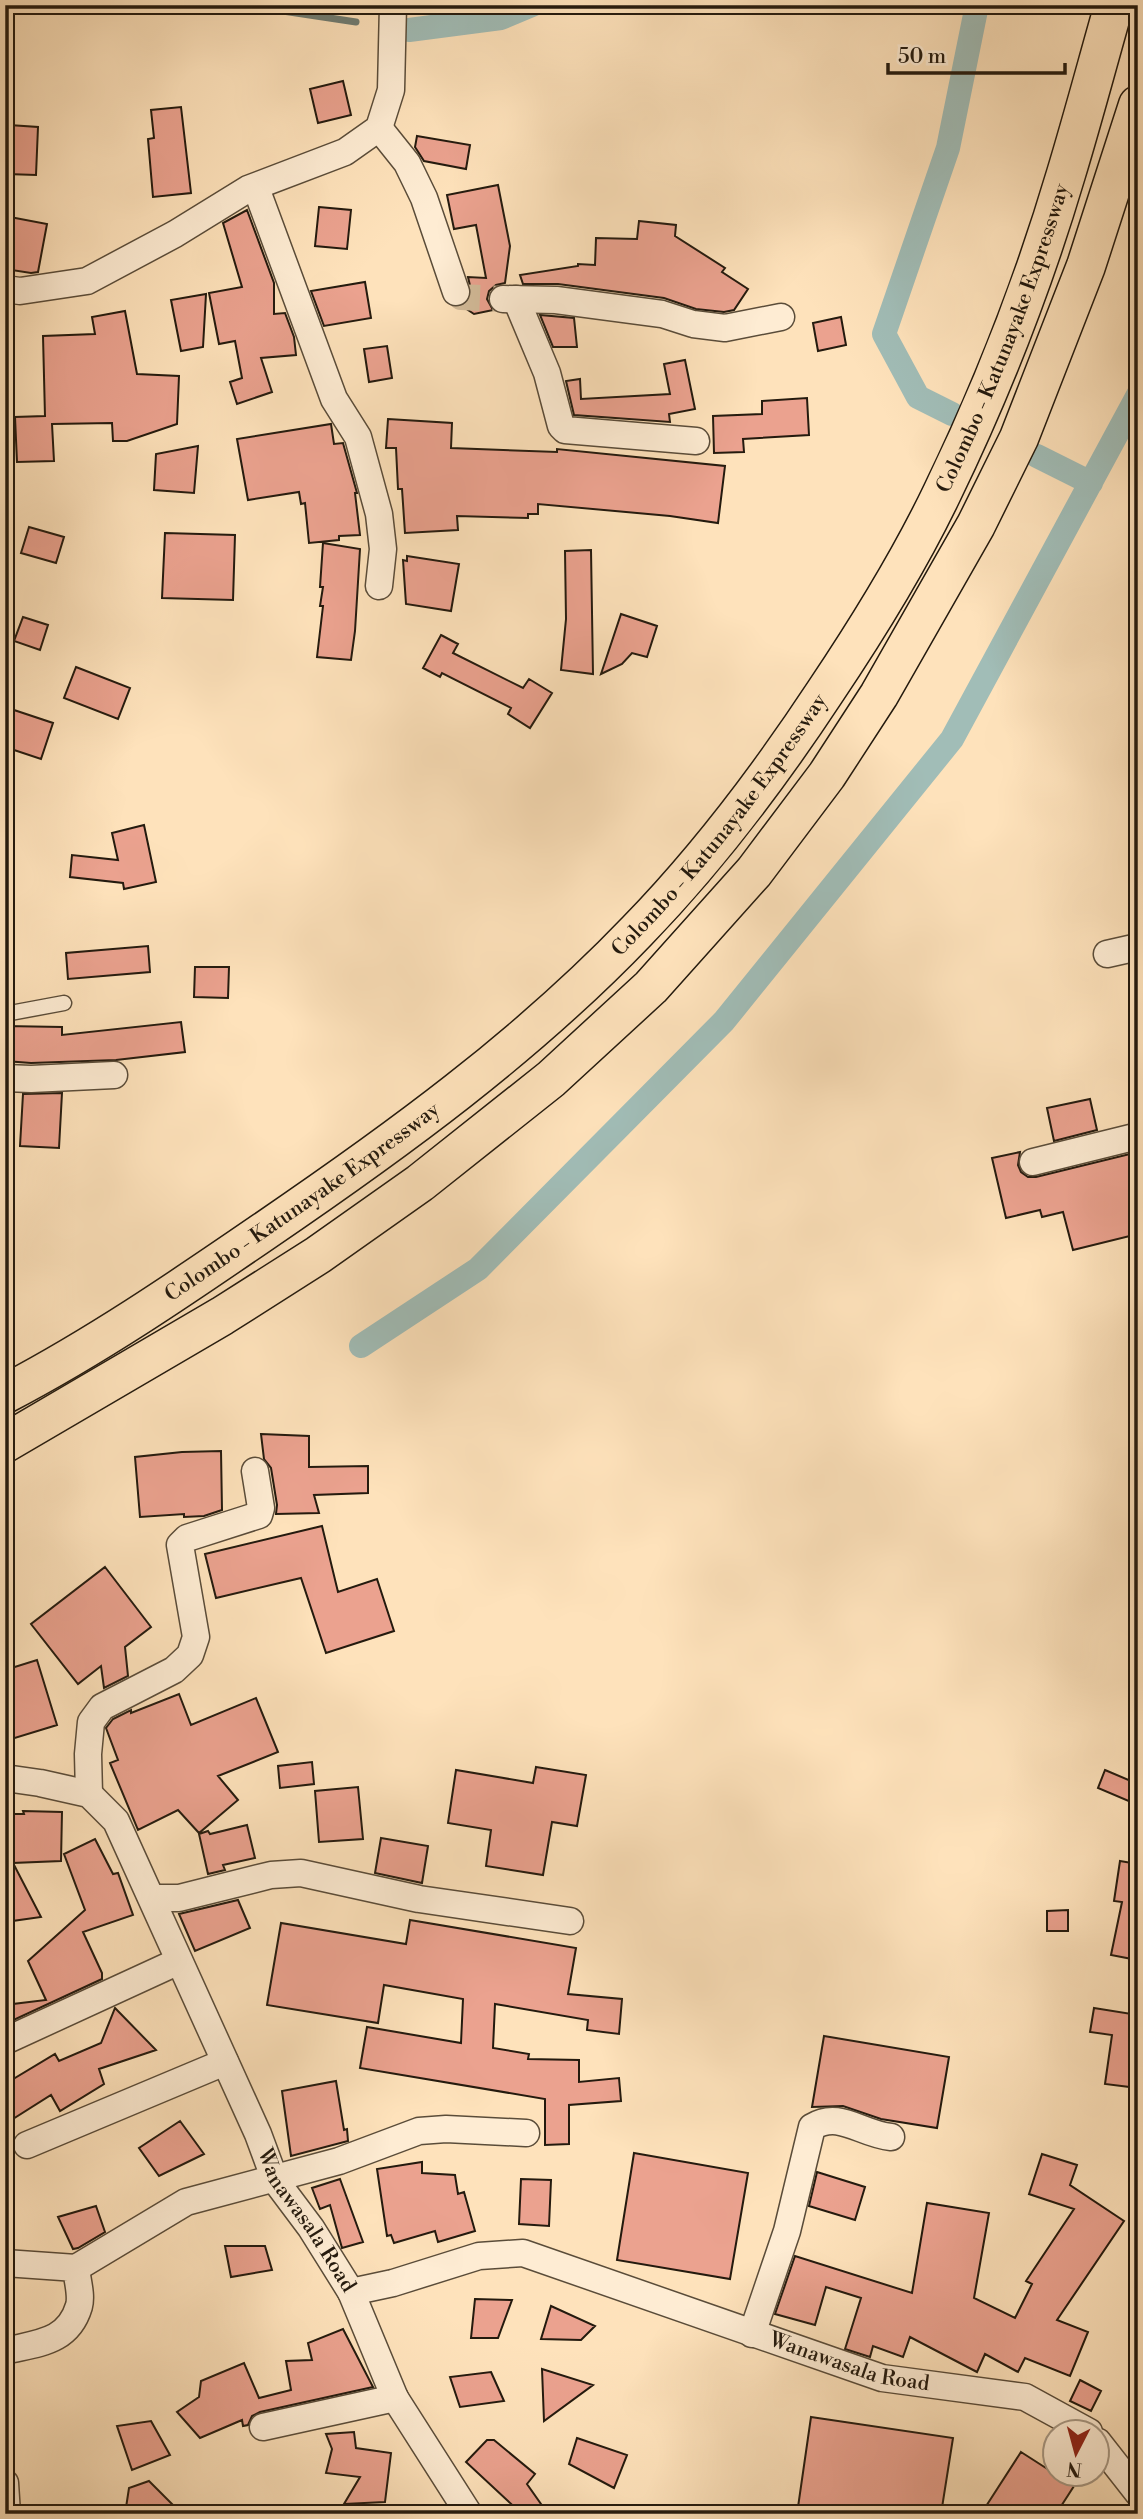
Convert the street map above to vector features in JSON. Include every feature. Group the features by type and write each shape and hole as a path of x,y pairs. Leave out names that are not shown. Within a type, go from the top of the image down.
{"highway":[{"name":"Colombo - Katunayake Expressway","path":"5,1394 50,1371 198,1277 391,1143 472,1080 555,1009 634,935 686,879 735,819 803,725 897,578 984,403 1065,177 1114,5"},
{"name":"Colombo - Katunayake Expressway","path":"5,1443 222,1316 318,1255 420,1183 551,1079 651,987 754,872 827,775 879,695 976,525 1019,438 1086,266 1138,105"}],"street":[{"path":"5,289 20,291 86,281 175,234 248,189 345,152 379,128 391,90 393,5"},
{"path":"379,128 407,163 424,198 456,292"},
{"path":"256,188 334,399 358,437 379,514 383,549 379,586"},
{"path":"696,441 565,430 557,415 547,373 509,299 556,300 662,314 693,324 725,328 781,317"},
{"path":"1107,954 1138,947"},
{"path":"5,1077 31,1079 114,1075"},
{"path":"1033,1162 1138,1136"},
{"path":"5,1778 89,1794 88,1754 91,1722 102,1707 174,1670 190,1655 196,1637 180,1545 187,1538 259,1515 261,1508 255,1471"},
{"name":"Wanawasala Road","path":"89,1794 116,1821 258,2134 275,2180 311,2228 351,2292 393,2283 479,2256 523,2253 882,2378 1025,2397 1065,2418"},
{"path":"152,1898 179,1898 271,1875 301,1873 419,1899 569,1921"},
{"path":"5,2042 179,1961"},
{"path":"27,2145 225,2062"},
{"path":"752,2334 787,2231 811,2127 823,2120 840,2121 875,2136 891,2137"},
{"path":"5,2263 76,2268 186,2202 339,2161 419,2130 526,2133"},
{"path":"5,2351 46,2342 67,2330 80,2304 76,2268"},
{"path":"351,2292 395,2398 469,2514"},
{"path":"263,2427 395,2398"},
{"path":"1112,2461 1138,2493"},
{"path":"5,2483 7,2514"}],"lane":[{"path":"5,1014 64,1003"}],"building":[{"path":"343,81 351,115 318,123 310,89"},
{"path":"181,107 191,193 153,197 148,139 154,138 151,110"},
{"path":"9,125 38,127 36,175 7,174"},
{"path":"417,136 470,145 466,169 424,161 415,147"},
{"path":"498,185 510,246 505,283 496,285 489,291 487,299 493,310 474,314 462,306 472,294 468,277 486,278 476,225 454,229 447,195"},
{"path":"319,207 351,210 347,249 315,246"},
{"path":"247,210 274,283 274,314 285,313 294,337 296,355 261,358 272,392 237,404 230,382 242,378 235,341 219,344 209,293 242,287 223,223"},
{"path":"10,217 47,224 38,272 5,269 5,246"},
{"path":"639,221 676,225 675,236 725,268 722,272 748,289 734,310 724,312 696,309 664,298 558,284 523,284 520,275 578,264 595,265 596,238 637,239"},
{"path":"365,282 371,318 324,326 311,291"},
{"path":"206,294 203,347 181,351 171,300"},
{"path":"125,311 137,374 179,376 177,424 127,441 113,441 112,423 52,424 54,461 17,462 15,417 45,416 43,336 95,334 92,317"},
{"path":"540,315 574,318 577,347 553,347"},
{"path":"841,317 846,345 818,351 813,323"},
{"path":"387,346 392,378 369,382 364,349"},
{"path":"685,360 695,409 669,414 670,422 574,415 566,381 580,379 581,399 670,394 664,364"},
{"path":"807,398 809,435 743,439 744,452 714,453 713,416 762,414 762,401"},
{"path":"388,419 452,423 451,448 557,452 557,449 725,466 718,523 538,504 538,514 528,514 528,518 457,516 458,530 405,533 402,489 398,489 396,448 386,448"},
{"path":"331,424 334,444 343,443 357,493 360,535 339,536 339,540 309,543 305,503 301,504 299,492 248,500 237,439"},
{"path":"198,446 194,493 154,490 156,454"},
{"path":"29,527 64,537 56,563 21,553"},
{"path":"165,533 235,535 233,600 162,598"},
{"path":"323,543 360,549 351,660 317,657 323,606 320,606 323,587 320,587"},
{"path":"591,550 593,674 561,670 566,619 565,551"},
{"path":"407,556 459,564 451,611 406,604 403,560 407,561"},
{"path":"621,614 657,626 647,657 632,653 622,664 601,674"},
{"path":"23,617 48,625 40,650 14,641"},
{"path":"441,635 458,644 453,653 523,688 529,679 552,693 530,728 508,714 511,708 442,673 440,677 423,668"},
{"path":"76,667 130,688 118,719 64,698"},
{"path":"5,707 53,723 41,759 5,747"},
{"path":"144,825 156,882 124,889 123,883 70,877 72,855 118,860 112,833"},
{"path":"148,946 150,972 68,979 66,953"},
{"path":"195,967 229,967 228,998 194,997"},
{"path":"181,1022 185,1052 116,1060 31,1063 5,1061 5,1026 62,1027 62,1035"},
{"path":"62,1093 59,1148 20,1146 23,1094"},
{"path":"1090,1099 1097,1130 1054,1141 1047,1108"},
{"path":"1020,1152 1018,1165 1021,1172 1028,1177 1036,1177 1138,1152 1138,1234 1073,1250 1063,1212 1042,1217 1040,1210 1006,1218 992,1158"},
{"path":"261,1434 309,1436 309,1467 368,1466 368,1493 314,1495 319,1513 276,1514 271,1468 264,1459"},
{"path":"221,1451 222,1510 204,1516 184,1517 184,1514 140,1517 135,1457"},
{"path":"322,1526 338,1592 377,1579 394,1631 326,1653 301,1578 216,1598 205,1554"},
{"path":"105,1567 151,1627 125,1647 128,1676 104,1688 101,1666 78,1684 31,1624"},
{"path":"37,1660 57,1725 5,1741 5,1670"},
{"path":"179,1694 191,1725 256,1698 278,1752 218,1776 238,1800 199,1833 178,1810 138,1830 110,1763 118,1760 106,1728 113,1719 131,1710 131,1713"},
{"path":"312,1762 314,1784 280,1788 278,1766"},
{"path":"536,1767 586,1775 577,1826 552,1822 543,1875 486,1866 491,1830 448,1823 456,1770 533,1783"},
{"path":"1105,1770 1138,1784 1138,1805 1098,1788"},
{"path":"358,1787 363,1839 319,1842 315,1791"},
{"path":"23,1811 62,1812 61,1861 13,1863 41,1917 5,1922 5,1814 24,1814"},
{"path":"247,1825 255,1858 223,1865 225,1870 208,1874 199,1834"},
{"path":"381,1838 428,1846 422,1883 375,1873"},
{"path":"95,1839 113,1874 118,1873 133,1915 83,1932 102,1973 102,1979 5,2024 5,2005 46,2000 28,1961 85,1910 64,1854"},
{"path":"1120,1861 1138,1864 1138,1930 1132,1959 1111,1955 1122,1902 1114,1901"},
{"path":"238,1900 250,1928 195,1951 179,1914"},
{"path":"1068,1910 1068,1931 1047,1931 1047,1911"},
{"path":"410,1920 576,1948 568,1994 622,1999 619,2034 587,2030 588,2020 495,2004 493,2048 529,2054 528,2059 579,2060 579,2082 619,2078 621,2101 569,2105 569,2144 545,2145 545,2099 360,2068 367,2027 461,2043 463,1999 384,1985 378,2023 267,2005 281,1923 406,1944"},
{"path":"115,2008 156,2050 99,2069 104,2084 60,2111 51,2095 5,2124 5,2084 55,2054 59,2061 101,2043"},
{"path":"1094,2008 1138,2015 1132,2057 1138,2058 1138,2088 1105,2084 1112,2035 1090,2032"},
{"path":"824,2036 949,2057 937,2128 881,2119 843,2106 812,2107"},
{"path":"336,2081 348,2141 291,2156 282,2091"},
{"path":"180,2121 204,2154 159,2176 139,2148"},
{"path":"634,2153 748,2173 730,2279 617,2260"},
{"path":"1042,2154 1077,2165 1070,2185 1124,2221 1057,2320 1088,2332 1070,2376 1025,2358 1018,2372 985,2354 977,2372 910,2337 903,2357 873,2346 870,2357 845,2349 861,2298 826,2287 815,2325 775,2314 795,2256 912,2293 927,2203 989,2213 974,2298 1015,2318 1032,2284 1026,2281 1074,2209 1029,2194"},
{"path":"422,2162 422,2173 455,2175 458,2194 464,2192 475,2231 438,2242 435,2231 394,2243 391,2235 387,2236 377,2169"},
{"path":"817,2172 865,2187 855,2220 809,2206"},
{"path":"340,2179 363,2242 342,2248 330,2205 320,2209 312,2188"},
{"path":"521,2179 551,2180 549,2226 519,2224"},
{"path":"96,2206 105,2232 73,2249 58,2217"},
{"path":"225,2246 265,2246 272,2270 231,2277"},
{"path":"475,2299 512,2300 498,2338 471,2338"},
{"path":"551,2306 595,2326 581,2340 541,2339"},
{"path":"343,2329 373,2387 260,2412 252,2416 248,2425 243,2426 242,2420 200,2438 177,2412 199,2397 201,2381 244,2363 259,2398 291,2390 286,2361 312,2360 308,2343"},
{"path":"542,2369 593,2385 544,2421"},
{"path":"491,2372 504,2401 460,2407 450,2377"},
{"path":"1080,2380 1101,2391 1091,2411 1070,2401"},
{"path":"811,2417 953,2438 941,2514 797,2514"},
{"path":"151,2421 170,2455 132,2470 117,2426"},
{"path":"354,2432 356,2448 391,2453 385,2502 344,2504 360,2477 326,2473 332,2449 326,2434"},
{"path":"577,2438 627,2455 614,2488 569,2464"},
{"path":"487,2440 494,2440 535,2474 527,2484 548,2514 522,2514 466,2462"},
{"path":"1021,2452 1042,2465 1042,2488 1073,2488 1056,2514 981,2514"},
{"path":"149,2481 182,2514 125,2514 129,2488"}],"waterway":[{"path":"243,5 356,22"},
{"path":"409,30 501,18 532,5"},
{"path":"952,414 918,397 884,334 948,148 977,5"},
{"path":"361,1346 478,1269 724,1021 952,739 1138,395"},
{"path":"1037,456 1091,483"}],"tunnel":[{"path":"456,292 461,297 503,299"}]}
